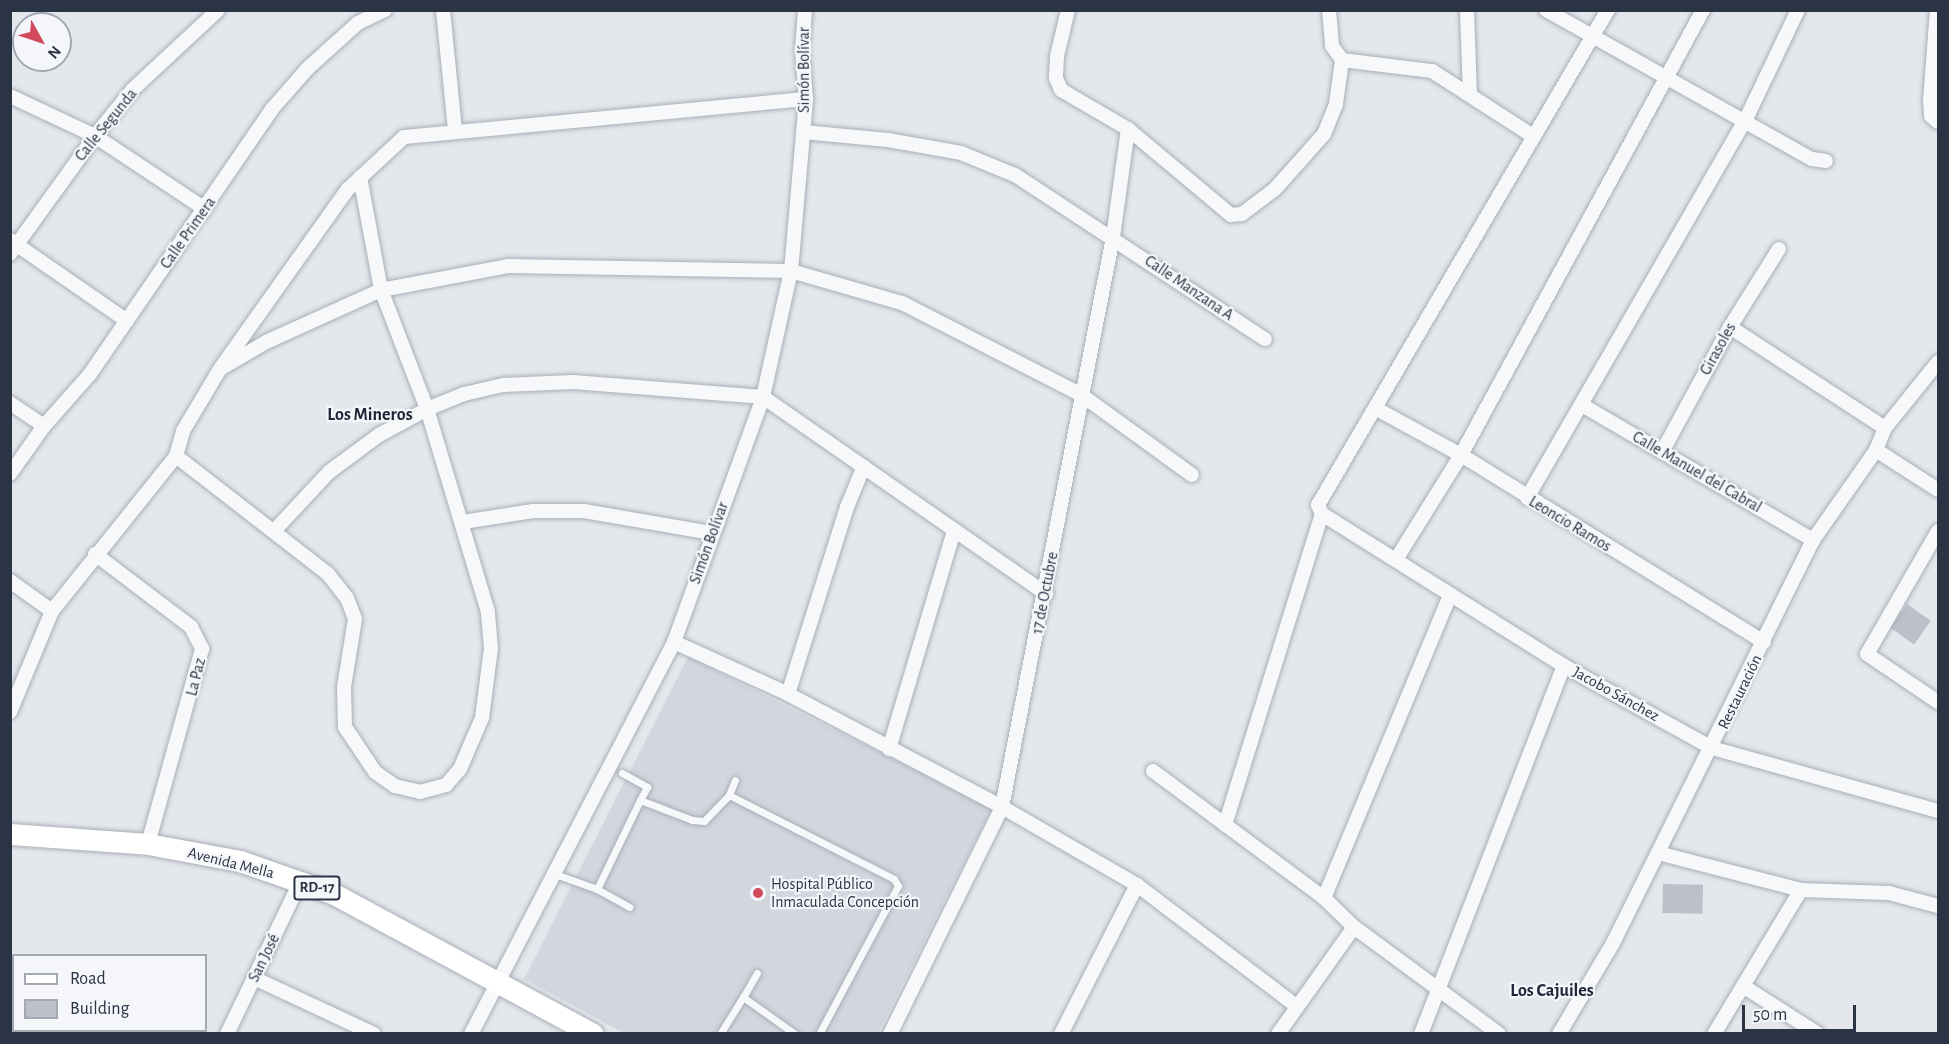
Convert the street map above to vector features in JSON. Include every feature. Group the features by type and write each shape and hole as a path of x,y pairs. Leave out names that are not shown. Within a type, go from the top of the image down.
{"main road":[{"name":"Avenida Mella","path":"10,834 148,844 240,861 334,894 593,1034"}],"street":[{"name":"Calle Segunda","path":"13,246 133,89 218,10"},
{"name":"Calle Primera","path":"10,474 44,426 90,374 272,109 308,68 358,23 385,10"},
{"path":"443,10 454,131"},
{"name":"Simón Bolívar","path":"471,1034 674,642 763,397 791,271 806,99 802,50 805,10"},
{"path":"1068,10 1057,56 1056,78 1061,90 1128,129 1231,214 1242,214 1275,189 1324,134 1336,104 1342,60 1332,46 1329,10"},
{"path":"1467,10 1470,95"},
{"path":"1546,10 1812,159 1826,161"},
{"path":"1225,825 1322,514 1318,505 1608,10"},
{"path":"1397,558 1461,455 1669,79 1703,10"},
{"path":"1527,498 1745,121 1798,10"},
{"path":"1937,10 1930,100 1931,116 1938,122"},
{"path":"1342,60 1432,71 1533,136"},
{"path":"10,96 95,136 205,209"},
{"path":"10,712 52,611 176,456 183,431 220,369 348,189 404,137 806,99"},
{"name":"17 de Octubre","path":"890,1034 1002,807 1046,594 1080,394 1113,237 1128,129"},
{"name":"Calle Manzana A","path":"803,132 888,140 961,153 1014,175 1113,237 1265,339"},
{"path":"176,456 328,574 347,598 355,619 344,687 345,727 375,772 395,786 420,792 446,785 460,769 482,718 491,648 489,621 464,522 427,409 381,290 360,177"},
{"path":"13,246 127,321"},
{"name":"Girasoles","path":"1662,452 1730,327 1779,249"},
{"path":"220,369 266,342 381,290 508,266 791,271 902,303 1080,394 1192,474"},
{"path":"1730,327 1885,428"},
{"name":"Restauración","path":"1559,1034 1613,942 1659,853 1813,540 1876,450 1885,428 1938,362"},
{"path":"274,531 329,472 379,435 427,409 464,394 515,384 573,382 763,397 1046,594"},
{"path":"10,403 44,426"},
{"name":"Calle Manuel del Cabral","path":"1582,405 1813,540"},
{"name":"Leoncio Ramos","path":"1375,408 1461,455 1527,498 1764,642"},
{"path":"1876,450 1938,490"},
{"path":"789,694 847,507 864,466"},
{"path":"464,522 533,511 584,511 712,533"},
{"name":"Jacobo Sánchez","path":"1322,514 1397,558 1450,597 1564,666 1712,748 1938,811"},
{"path":"888,749 954,531"},
{"path":"1937,535 1867,654 1938,700"},
{"name":"La Paz","path":"96,554 191,627 202,649 148,844"},
{"path":"10,581 52,611"},
{"path":"1324,898 1450,597"},
{"path":"674,642 789,694 888,749 1002,807 1137,885 1295,1005"},
{"path":"1421,1034 1564,666"},
{"path":"1153,771 1324,898 1354,927 1499,1034"},
{"path":"1659,853 1801,890 1889,893 1938,906"},
{"name":"San José","path":"232,1032 254,978 300,882"},
{"path":"1061,1034 1137,885"},
{"path":"1713,1034 1801,890"},
{"path":"1278,1034 1295,1005 1354,927"},
{"path":"254,978 374,1034"},
{"path":"1743,987 1818,1034"}],"lane":[{"path":"597,889 647,787 622,772"},
{"path":"640,800 692,820 704,821 729,795 735,780"},
{"path":"729,795 894,879 898,886 819,1034"},
{"path":"555,874 597,889 629,906"},
{"path":"720,1034 757,973"},
{"path":"743,997 795,1034"}],"shaded area":[{"name":"Hospital Público Inmaculada Concepción","path":"688,657 992,808 878,1033 624,1033 524,979"}],"building":[{"path":"1907,604 1931,621 1914,644 1890,628"},
{"path":"1663,884 1703,885 1702,914 1662,913"}],"place":[{"name":"Hospital Público Inmaculada Concepción","path":"758,893"}],"district":[{"name":"Los Mineros","path":"370,415"},
{"name":"Los Cajuiles","path":"1552,991"}]}
